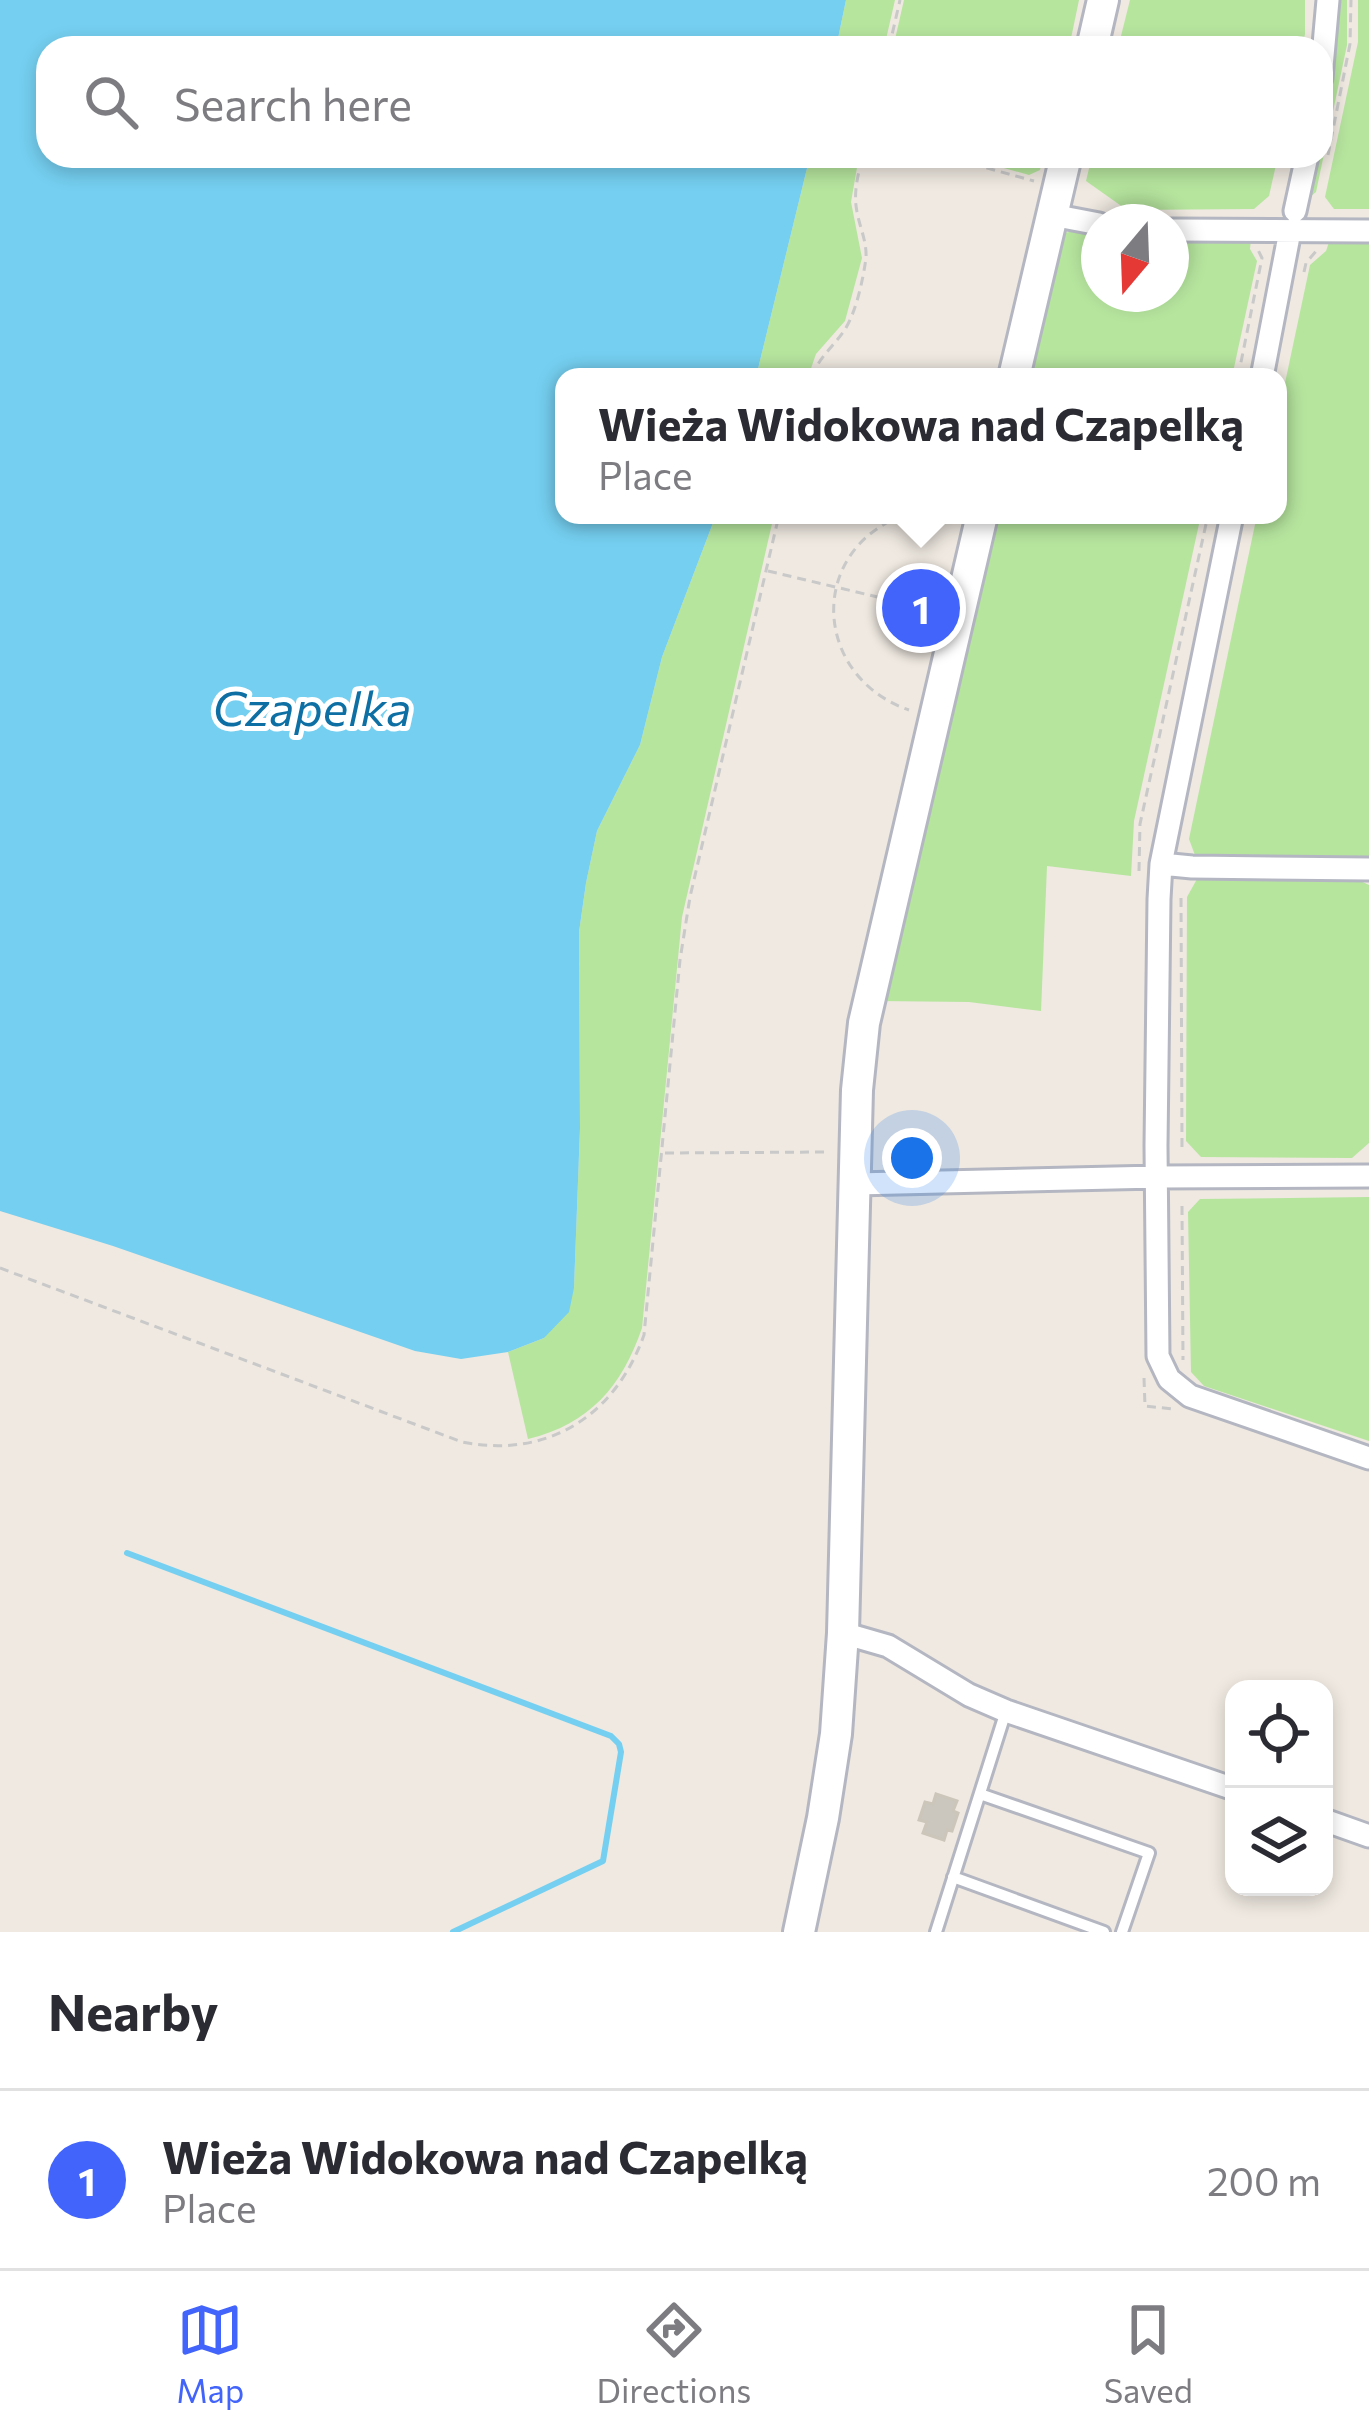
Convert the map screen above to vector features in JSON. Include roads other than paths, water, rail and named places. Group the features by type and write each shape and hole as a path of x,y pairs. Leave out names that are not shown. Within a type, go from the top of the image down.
{"street":[{"path":"1094,36 1103,0"},
{"path":"1325,36 1328,0"},
{"path":"1016,368 1063,168"},
{"path":"1264,368 1293,221 1313,168"},
{"path":"1052,215 1081,221"},
{"path":"1189,230 1260,231 1293,221 1326,231 1369,231"},
{"path":"799,1932 836,1733 843,1633 857,1090 864,1023 980,524"},
{"path":"1230,524 1161,864 1158,1356 1190,1396 1369,1458"},
{"path":"1161,864 1369,868"},
{"path":"855,1184 1369,1176"},
{"path":"843,1633 889,1646 969,1695 1006,1711 1231,1788"},
{"path":"1333,1823 1369,1836"}],"lane":[{"path":"936,1932 1006,1711"},
{"path":"980,1794 1149,1853 1122,1932"},
{"path":"953,1877 1104,1932"}],"water":[{"name":"Czapelka","path":"0,0 846,0 838,36 36,36 36,168 807,168 758,368 555,368 555,524 713,524 662,657 640,745 597,831 586,883 579,932 580,1128 569,1312 544,1338 508,1352 461,1359 415,1351 0,1211"}],"waterway":[{"path":"127,1553 611,1736 619,1744 603,1861 453,1932"}],"place":[{"name":"Wieża Widokowa nad Czapelką","path":"921,608"}]}
